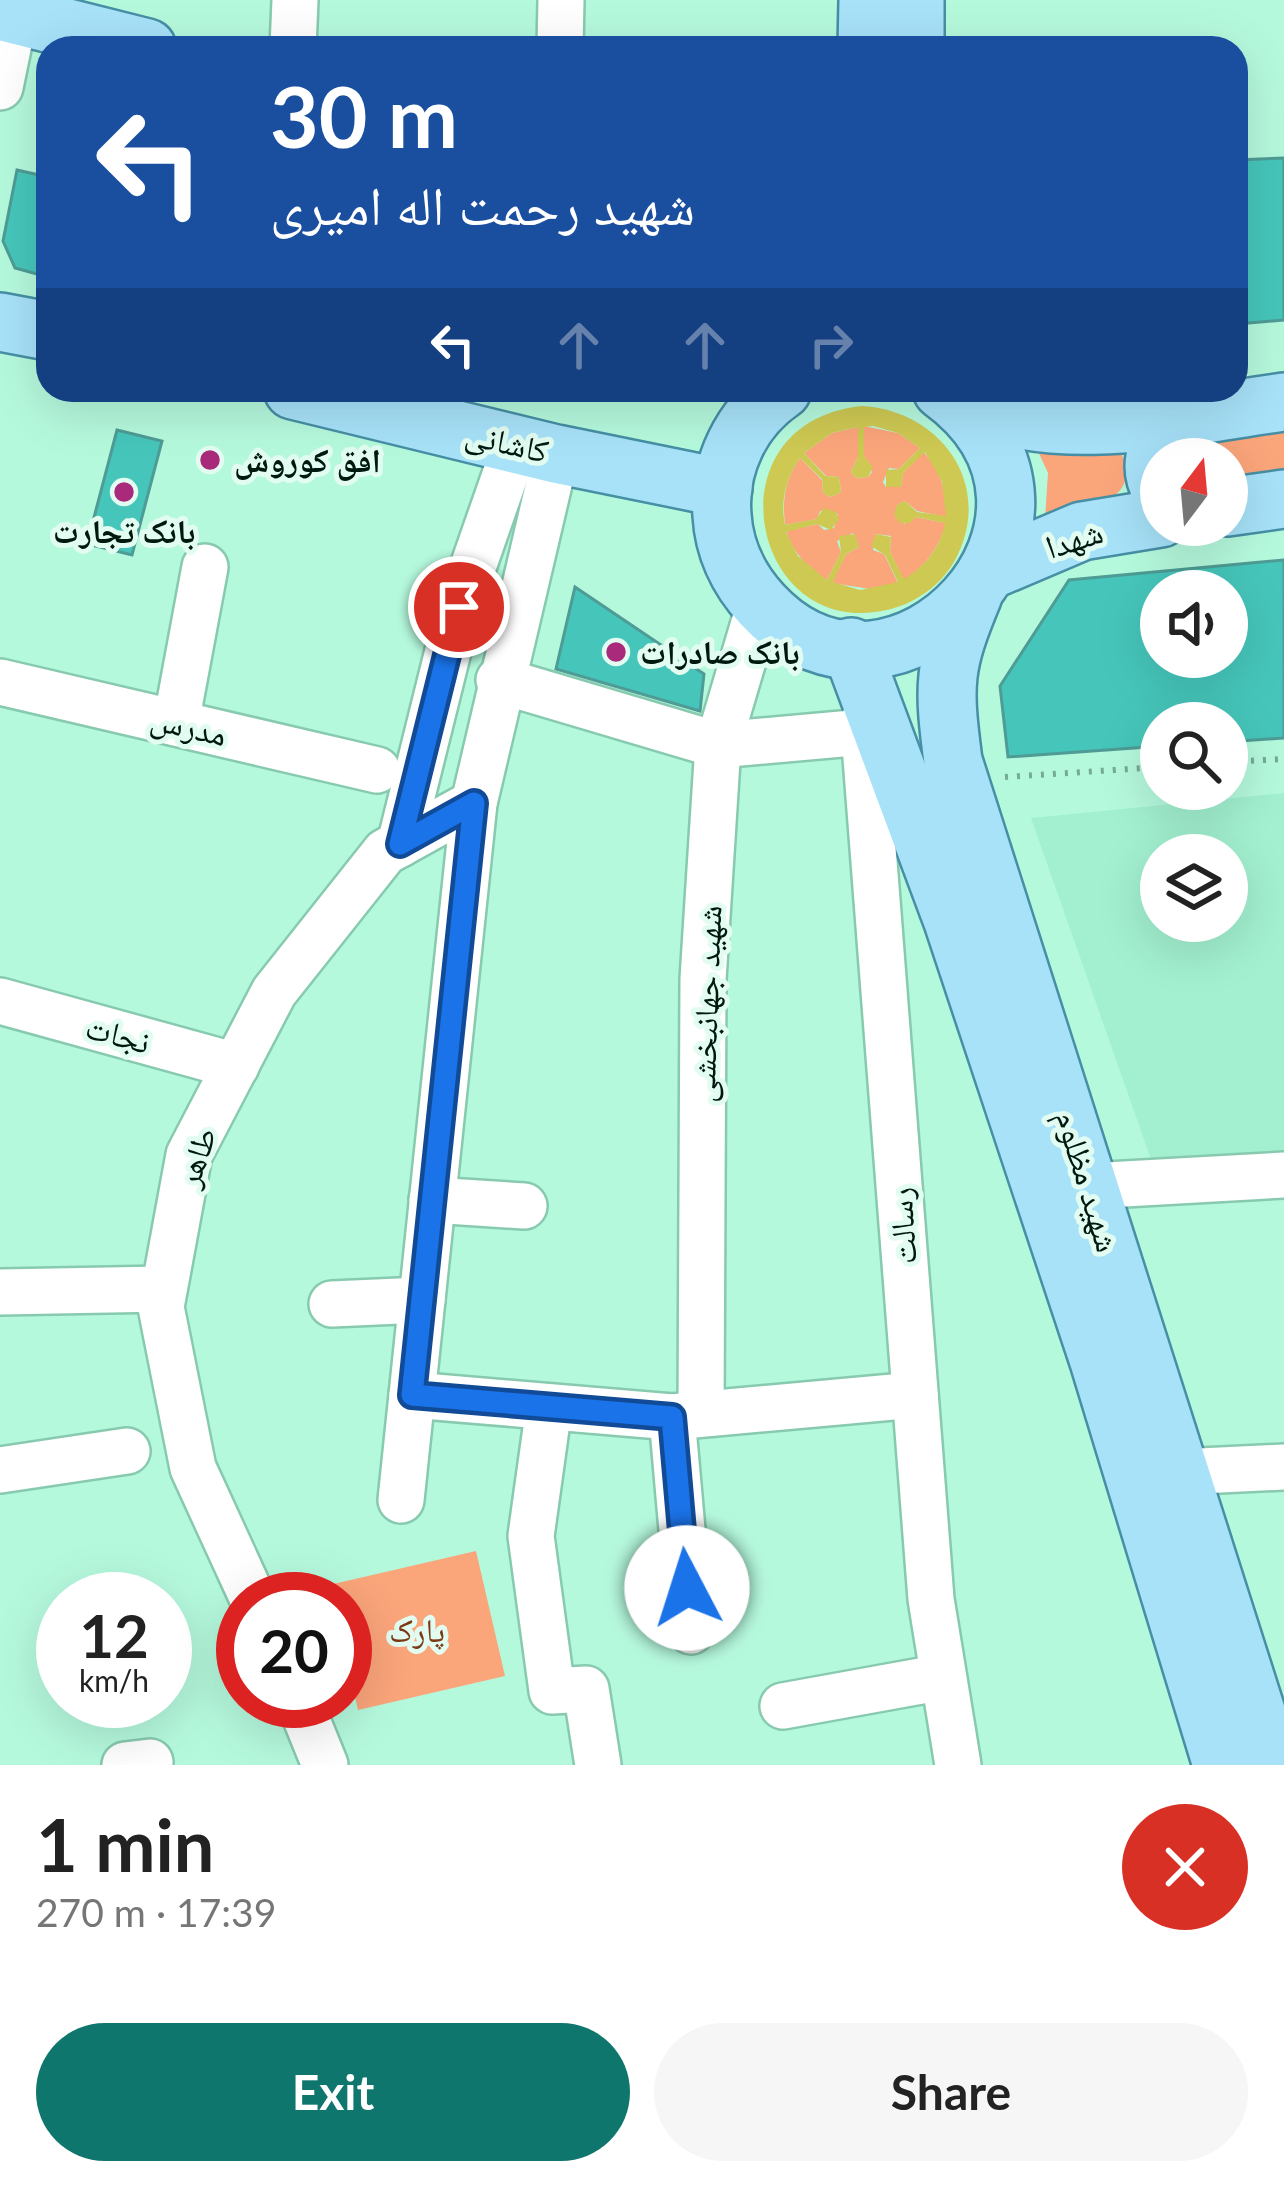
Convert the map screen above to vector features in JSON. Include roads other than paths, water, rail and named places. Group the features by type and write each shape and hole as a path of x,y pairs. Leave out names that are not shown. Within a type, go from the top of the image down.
{"main road":[{"path":"867,36 868,0"},
{"path":"915,0 915,36"},
{"path":"12,8 106,36"},
{"path":"0,322 36,330"},
{"name":"کاشانی","path":"342,402 723,488"},
{"path":"770,402 736,441 723,488 728,550 744,584 760,603 861,688"},
{"name":"شهید مظلوم","path":"955,402 986,436 1003,479 1004,526 948,655 945,700 959,780 1090,1186 1120,1356 1222,1765"},
{"path":"964,402 992,417 1064,428 1284,402"},
{"path":"1162,438 1180,416"},
{"path":"1248,504 1284,499"},
{"name":"شهدا","path":"861,688 886,646 919,637 949,620 982,583 1082,531 1140,521"},
{"name":"شهید مظلوم","path":"861,688 1120,1356 1179,1472 1273,1765"}],"street":[{"path":"294,36 295,0"},
{"path":"560,36 561,0"},
{"path":"0,87 12,8"},
{"path":"401,1500 474,803 536,449"},
{"path":"400,844 459,607 536,449"},
{"path":"176,723 205,567"},
{"name":"شهید جهانبخشی","path":"691,1631 687,1414 703,980 718,745 760,603"},
{"path":"499,680 718,745 861,688"},
{"name":"مدرس","path":"0,682 377,770"},
{"name":"رسالت","path":"861,688 931,1599 958,1765"},
{"name":"طاهر","path":"241,1572 193,1468 161,1307 189,1155 274,992 386,852 474,803"},
{"name":"نجات","path":"0,1001 236,1066"},
{"path":"1090,1186 1284,1175"},
{"path":"432,1200 524,1206"},
{"path":"0,1292 164,1289"},
{"path":"332,1304 422,1300"},
{"path":"412,1395 687,1414 915,1395"},
{"path":"549,1406 531,1536 552,1690 586,1689 598,1765"},
{"path":"0,1470 127,1451"},
{"path":"1179,1472 1284,1467"},
{"path":"783,1706 943,1677"},
{"path":"310,1728 325,1765"}],"place":[{"name":"افق کوروش","path":"210,460"},
{"name":"بانک تجارت","path":"124,492"},
{"name":"بانک صادرات","path":"616,652"}],"park label":[{"name":"پارک","path":"417,1630"}]}
